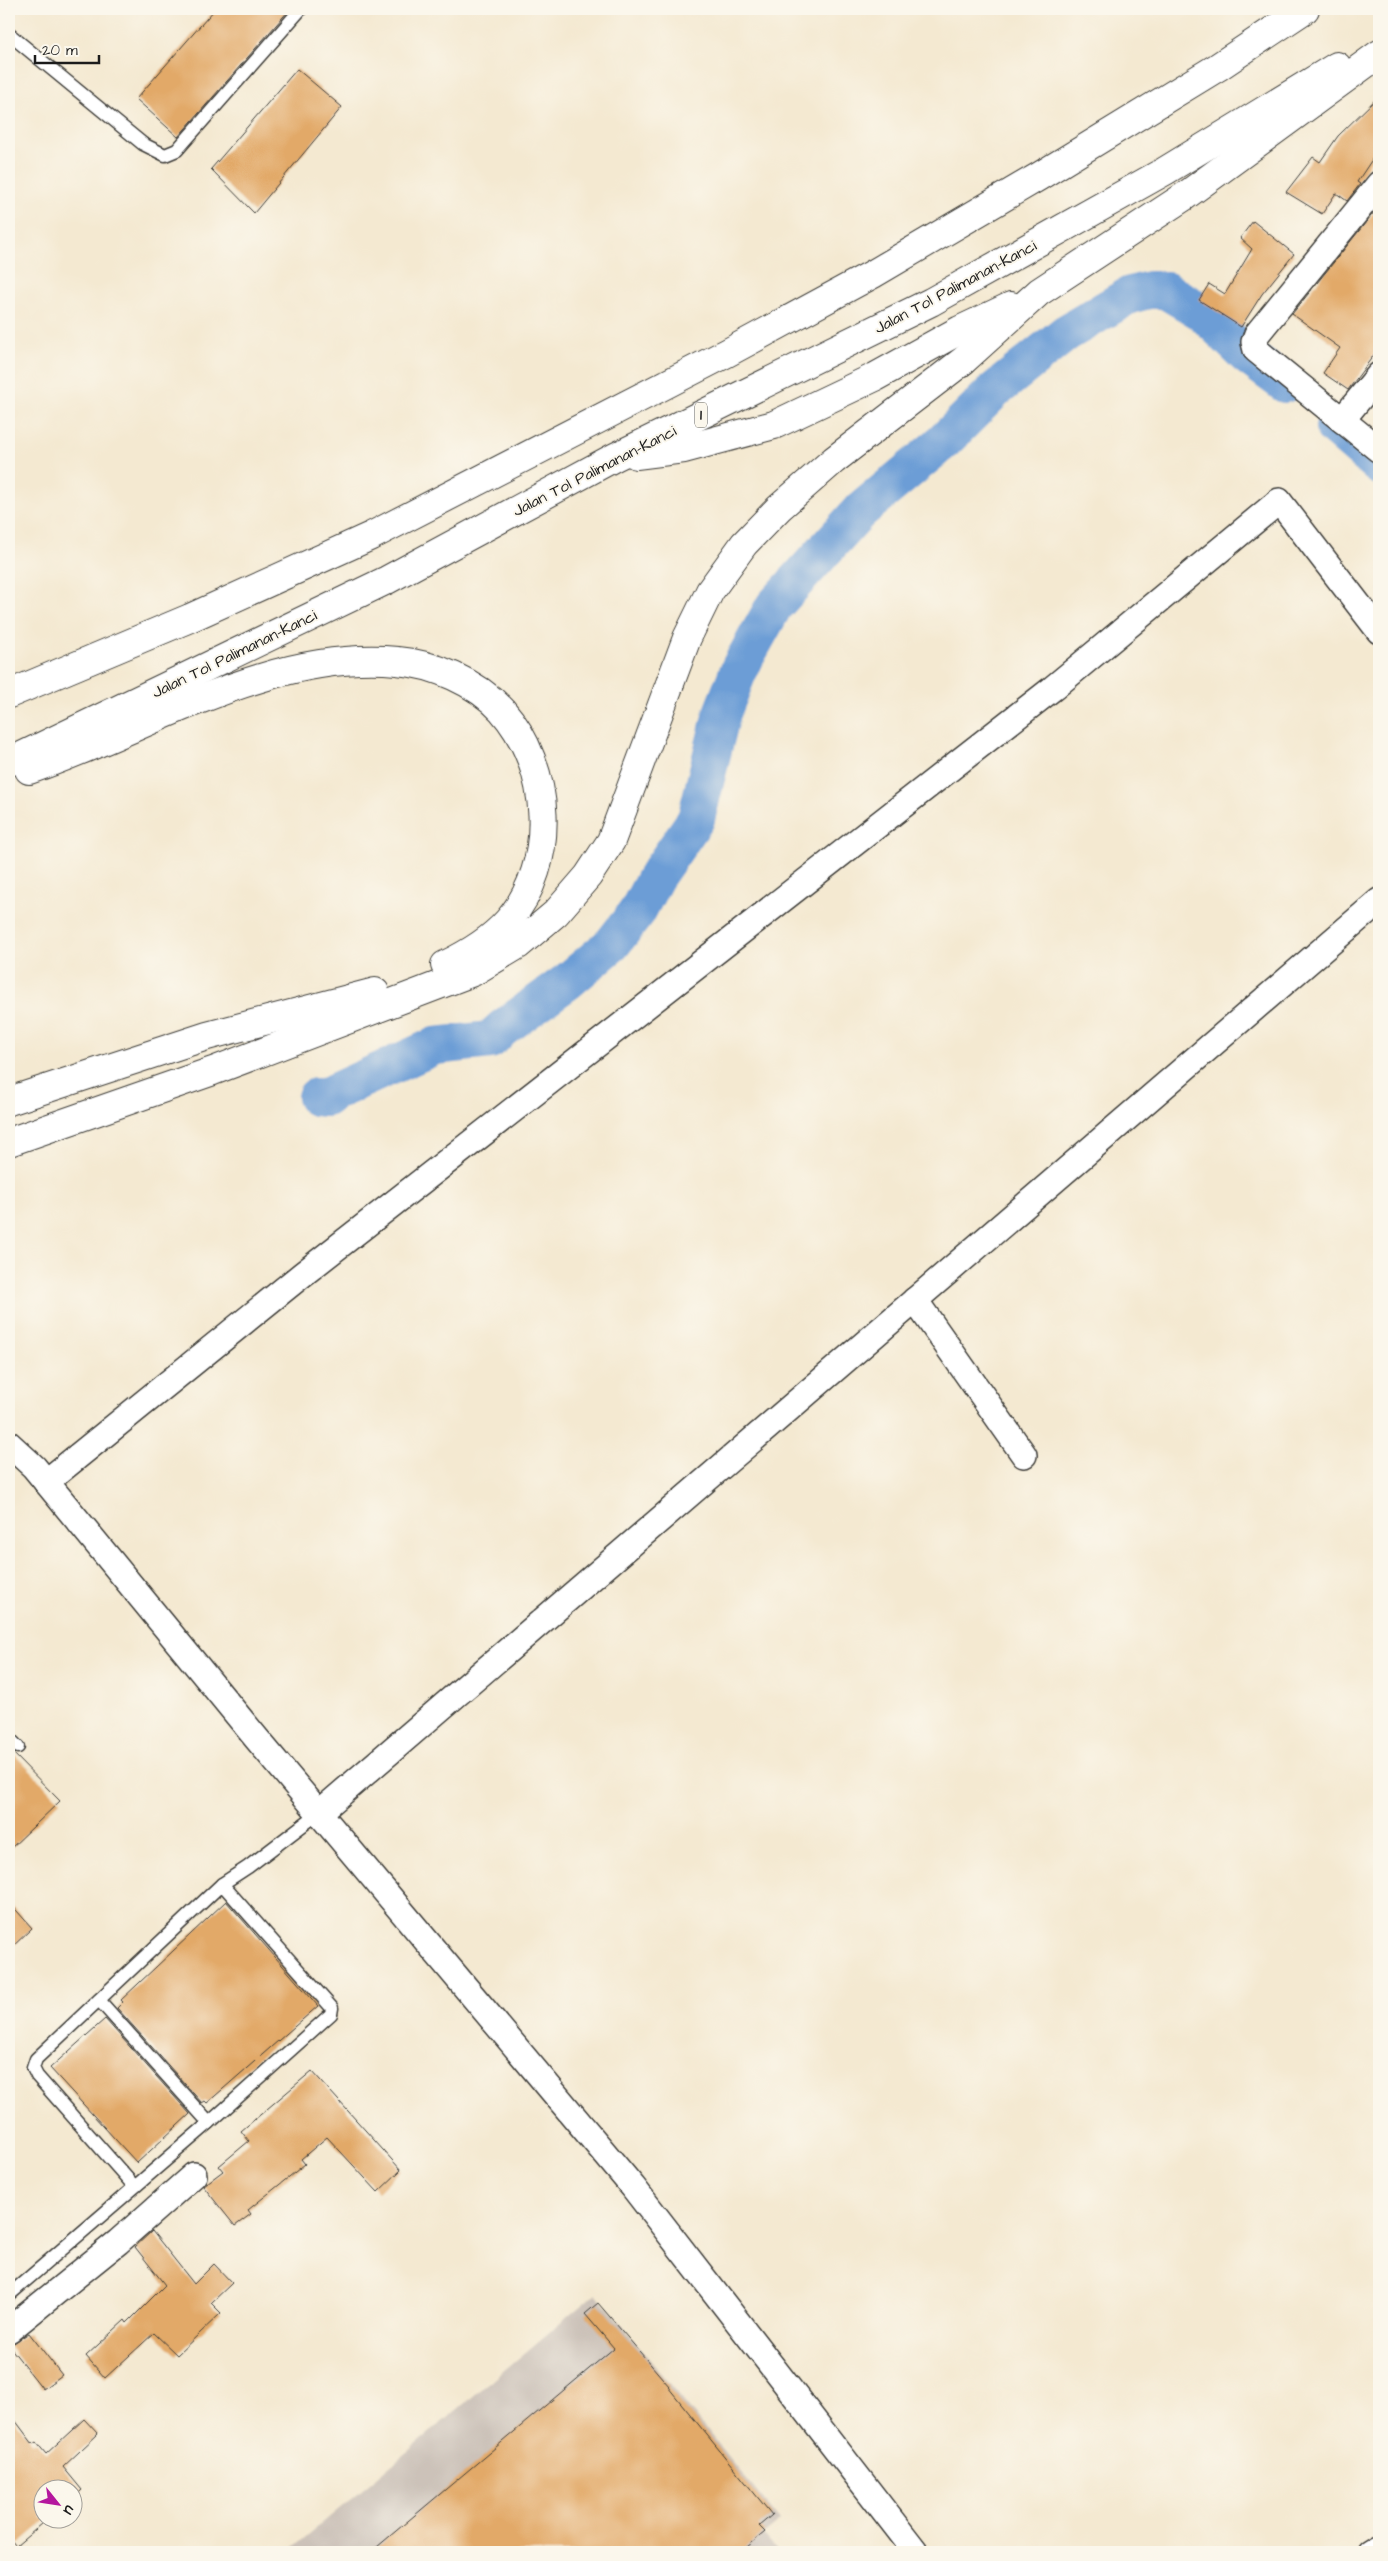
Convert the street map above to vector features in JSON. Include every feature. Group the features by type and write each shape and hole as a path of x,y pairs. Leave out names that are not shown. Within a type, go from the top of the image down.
{"highway":[{"path":"9,694 190,618 371,536 726,353 873,274 1038,177 1218,66 1305,9"},
{"name":"Jalan Tol Palimanan–Kanci","path":"9,762 387,580 615,457 930,302 1165,171 1379,41"},
{"path":"615,457 684,449 774,425 875,377 960,330 1039,292 1186,196 1379,54"},
{"path":"9,1142 213,1071 464,976 518,945 556,913 588,876 611,841 687,638 710,591 744,544 779,508 834,460 964,360 1039,292"},
{"path":"9,777 269,675 340,660 395,660 418,663 449,674 480,692 502,710 520,735 530,760 540,788 543,818 541,854 526,893 508,921 473,951 424,976 340,1002 207,1036 9,1101"}],"street":[{"path":"1379,184 1257,334 1254,342 1256,350 1379,450"},
{"path":"1342,420 1379,375"},
{"path":"46,1482 311,1268 1052,688 1279,501 1379,631"},
{"path":"320,1812 1379,900"},
{"path":"915,1300 1024,1455"},
{"path":"9,1444 34,1467 633,2187 916,2552"},
{"path":"9,2330 118,2242 194,2175"},
{"path":"1371,2552 1379,2547"}],"lane":[{"path":"9,34 143,144 165,155 177,150 301,9"},
{"path":"9,1738 18,1747"},
{"path":"134,2186 37,2076 33,2068 36,2059 222,1884 248,1867 320,1812"},
{"path":"9,2295 327,2020 332,2008 222,1884"},
{"path":"99,2000 209,2123"}],"shaded area":[{"path":"596,2293 780,2521 763,2535 778,2552 288,2552"}],"building":[{"path":"215,9 290,9 178,137 136,99"},
{"path":"297,69 342,107 254,213 211,169"},
{"path":"1379,96 1379,149 1357,182 1360,184 1347,201 1336,193 1322,214 1286,192 1313,157 1320,162 1338,136"},
{"path":"1379,206 1379,348 1348,390 1323,373 1340,348 1292,314"},
{"path":"1253,221 1294,254 1262,294 1241,327 1199,300 1209,284 1225,294 1252,249 1240,238"},
{"path":"9,1749 60,1801 9,1850"},
{"path":"226,1901 318,2006 207,2103 205,2101 202,2103 117,2008 123,2002 121,2000"},
{"path":"9,1902 32,1928 9,1950"},
{"path":"105,2019 190,2114 137,2163 50,2068"},
{"path":"312,2071 401,2170 378,2192 327,2137 301,2159 305,2164 248,2210 251,2214 235,2226 203,2186 223,2171 219,2166 249,2141 241,2131"},
{"path":"152,2231 194,2284 214,2264 232,2283 211,2303 221,2313 177,2355 154,2333 105,2378 86,2356 125,2320 127,2323 165,2285 135,2247"},
{"path":"598,2303 669,2386 772,2515 759,2526 765,2532 741,2552 371,2552 614,2348 585,2314"},
{"path":"29,2333 62,2375 43,2389 9,2346"},
{"path":"9,2412 33,2444 36,2442 46,2454 84,2419 98,2434 63,2467 72,2478 32,2478 32,2528 37,2528 16,2546 9,2538"}],"waterway":[{"path":"316,1097 326,1098 334,1092 435,1046 490,1040 503,1028 568,981 612,944 637,912 655,878 696,819 722,713 740,667 774,606 859,512 943,442 994,391 1066,333 1130,295 1149,290 1165,290 1202,312 1246,355 1285,384"},
{"path":"1334,427 1379,466"}]}
